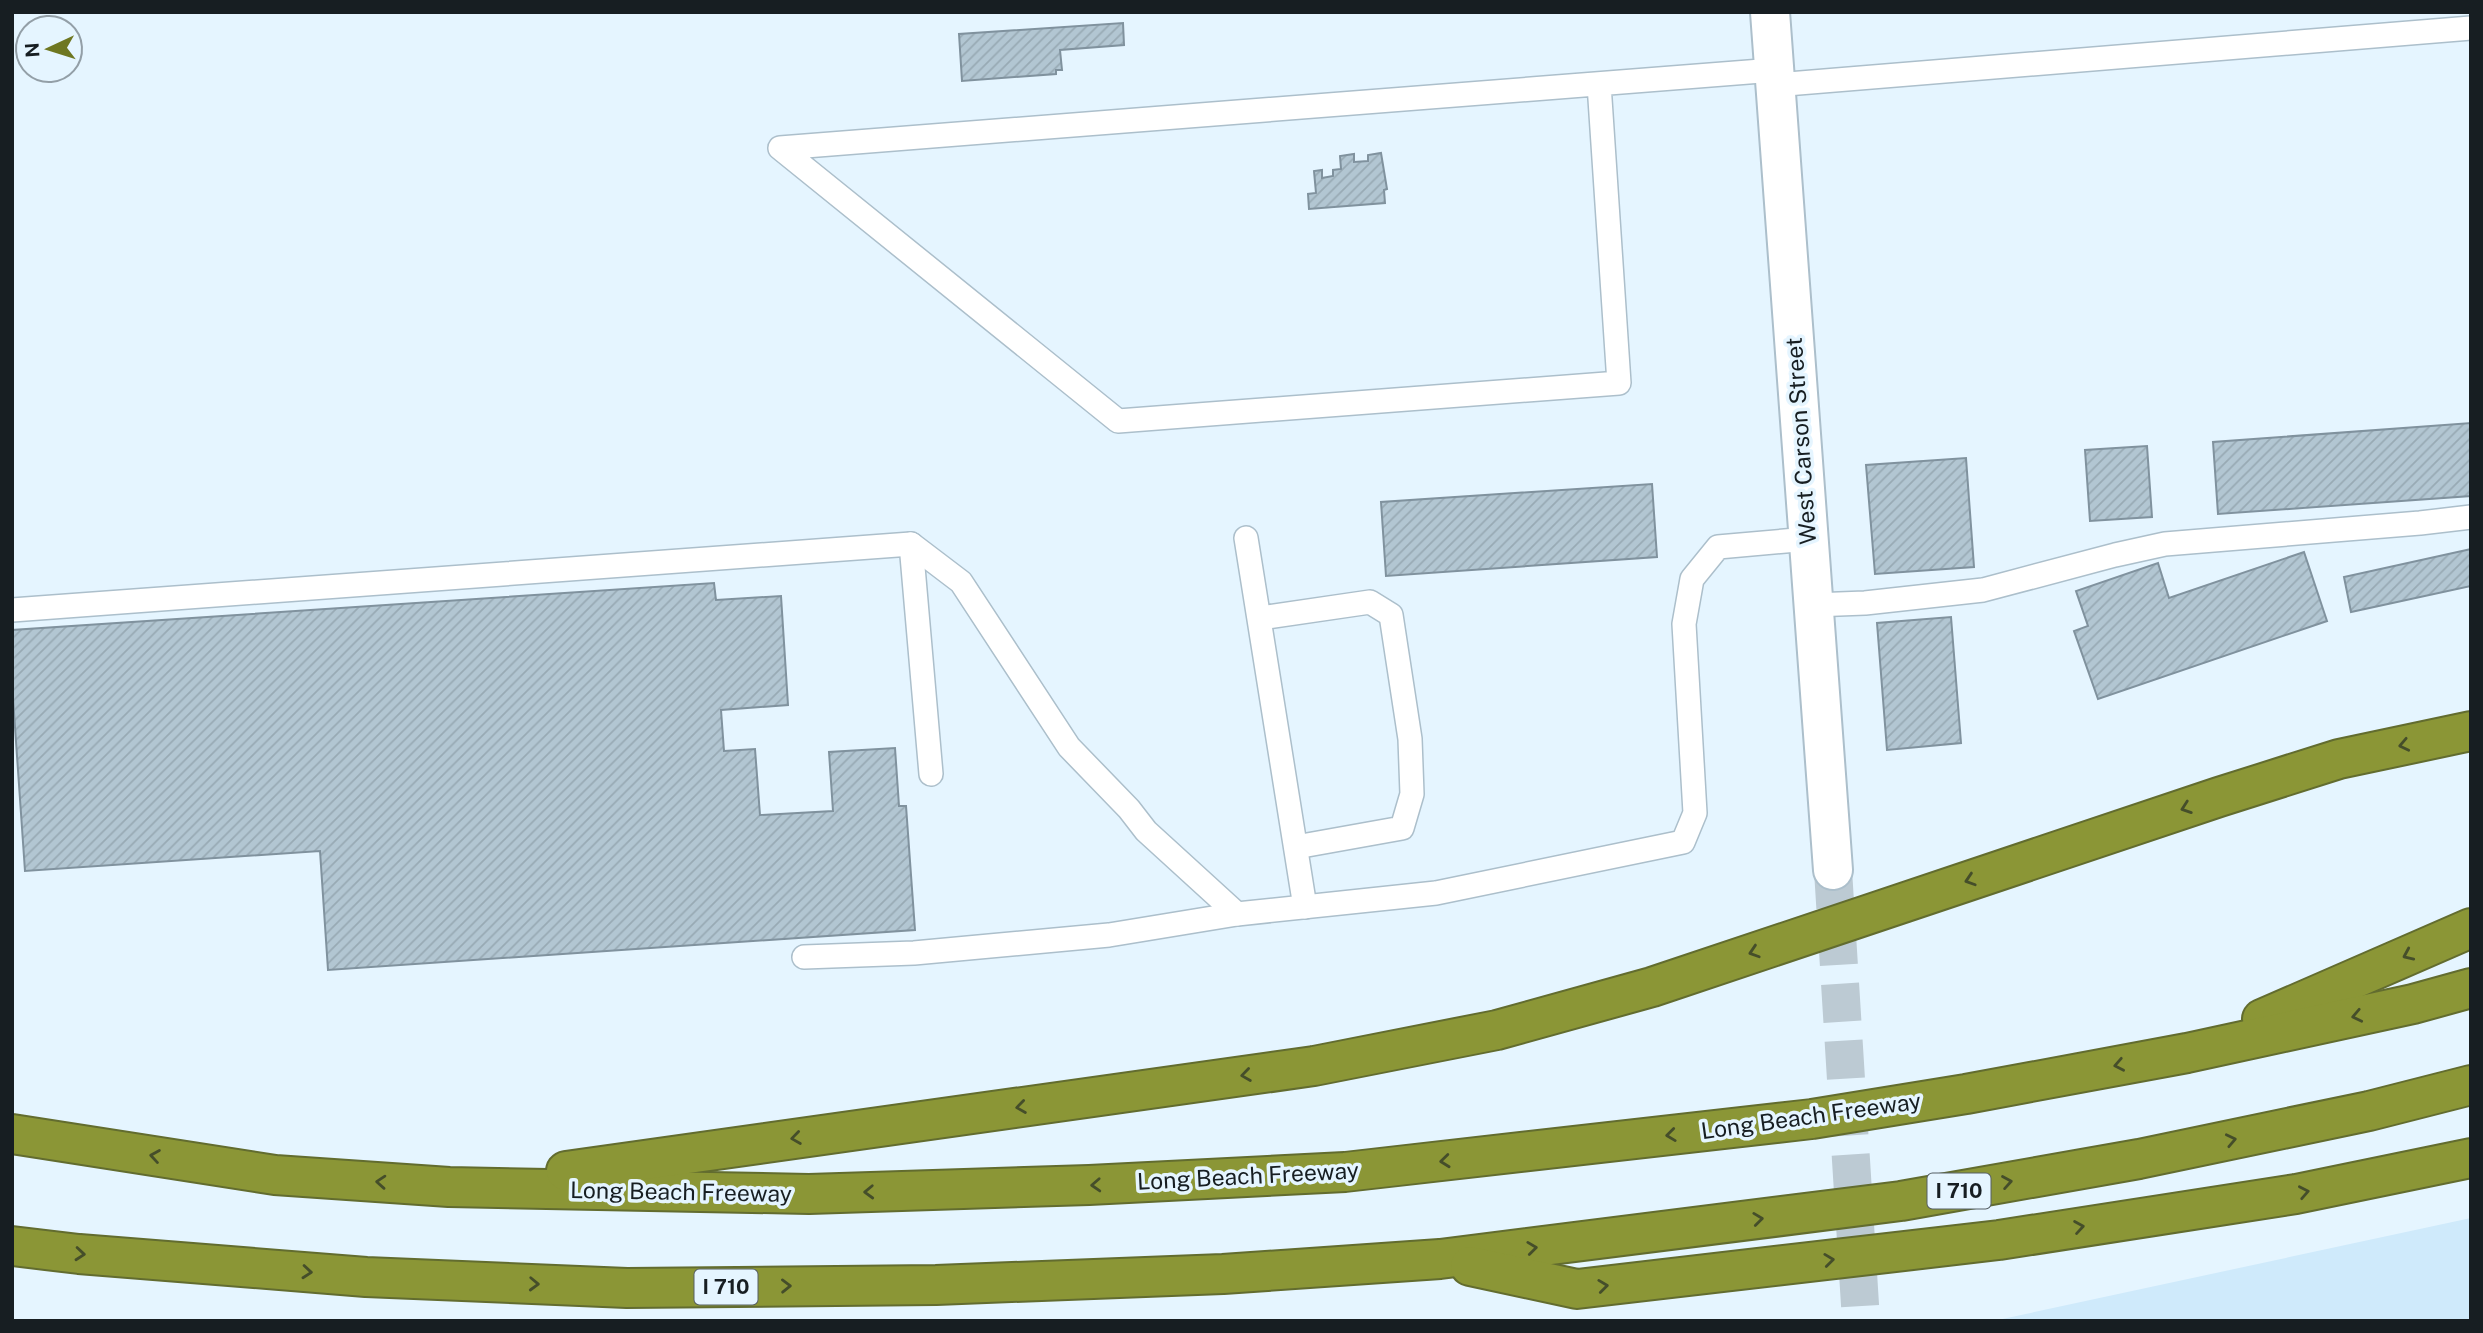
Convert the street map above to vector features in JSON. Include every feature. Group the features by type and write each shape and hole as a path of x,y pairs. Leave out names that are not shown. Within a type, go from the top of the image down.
{"highway":[{"path":"449,1187 1314,1066 1497,1030 1652,986 2339,759 2471,731"},
{"path":"2187,1053 2471,928"},
{"name":"Long Beach Freeway","path":"12,1134 275,1175 449,1187 809,1194 1089,1185 1345,1172 1812,1119 1966,1094 2187,1053 2471,988"},
{"name":"I 710","path":"12,1246 79,1254 366,1277 627,1288 936,1285 1223,1273 1440,1259 1901,1201 2138,1159 2369,1111 2471,1085"},
{"path":"1440,1259 1577,1289 1999,1240 2296,1194 2471,1158"}],"street":[{"name":"West Carson Street","path":"1770,12 1833,870"}],"lane":[{"path":"1599,84 1619,383 1118,421 780,148 1599,84 1774,77 2471,28"},
{"path":"1813,604 1865,603 1983,590 2165,544 2471,517"},
{"path":"1246,538 1305,907"},
{"path":"804,957 914,953 1109,935 1237,914 1436,893 1683,842 1695,813 1684,624 1692,579 1718,547 1808,539"},
{"path":"12,610 911,544 961,582 1069,747 1129,809 1146,831 1237,914"},
{"path":"911,544 931,775"},
{"path":"1260,618 1370,602 1391,615 1410,739 1412,794 1402,828 1296,847"}],"shaded area":[{"path":"2471,1218 2471,1321 1993,1321"}],"building":[{"path":"1123,23 1124,45 1060,50 1062,70 1056,70 1056,74 962,81 959,34"},
{"path":"1381,153 1387,189 1384,190 1385,203 1309,209 1308,194 1316,193 1314,171 1322,170 1322,178 1333,176 1333,170 1341,169 1340,156 1354,154 1354,162 1368,161 1368,155"},
{"path":"2471,423 2471,496 2218,514 2213,442"},
{"path":"2147,446 2152,517 2090,521 2085,450"},
{"path":"1966,458 1974,567 1875,574 1866,465"},
{"path":"1652,484 1657,557 1386,576 1381,502"},
{"path":"2471,549 2471,586 2351,612 2344,577"},
{"path":"2304,552 2327,621 2098,699 2074,631 2088,626 2076,591 2158,563 2169,598"},
{"path":"714,583 716,600 781,596 788,705 721,710 724,751 755,749 760,815 833,811 829,752 895,748 899,806 906,806 915,930 328,970 320,851 25,871 12,684 12,630"},
{"path":"1951,617 1961,743 1887,750 1877,623"}],"tunnel":[{"path":"1833,870 1861,1321"}]}
